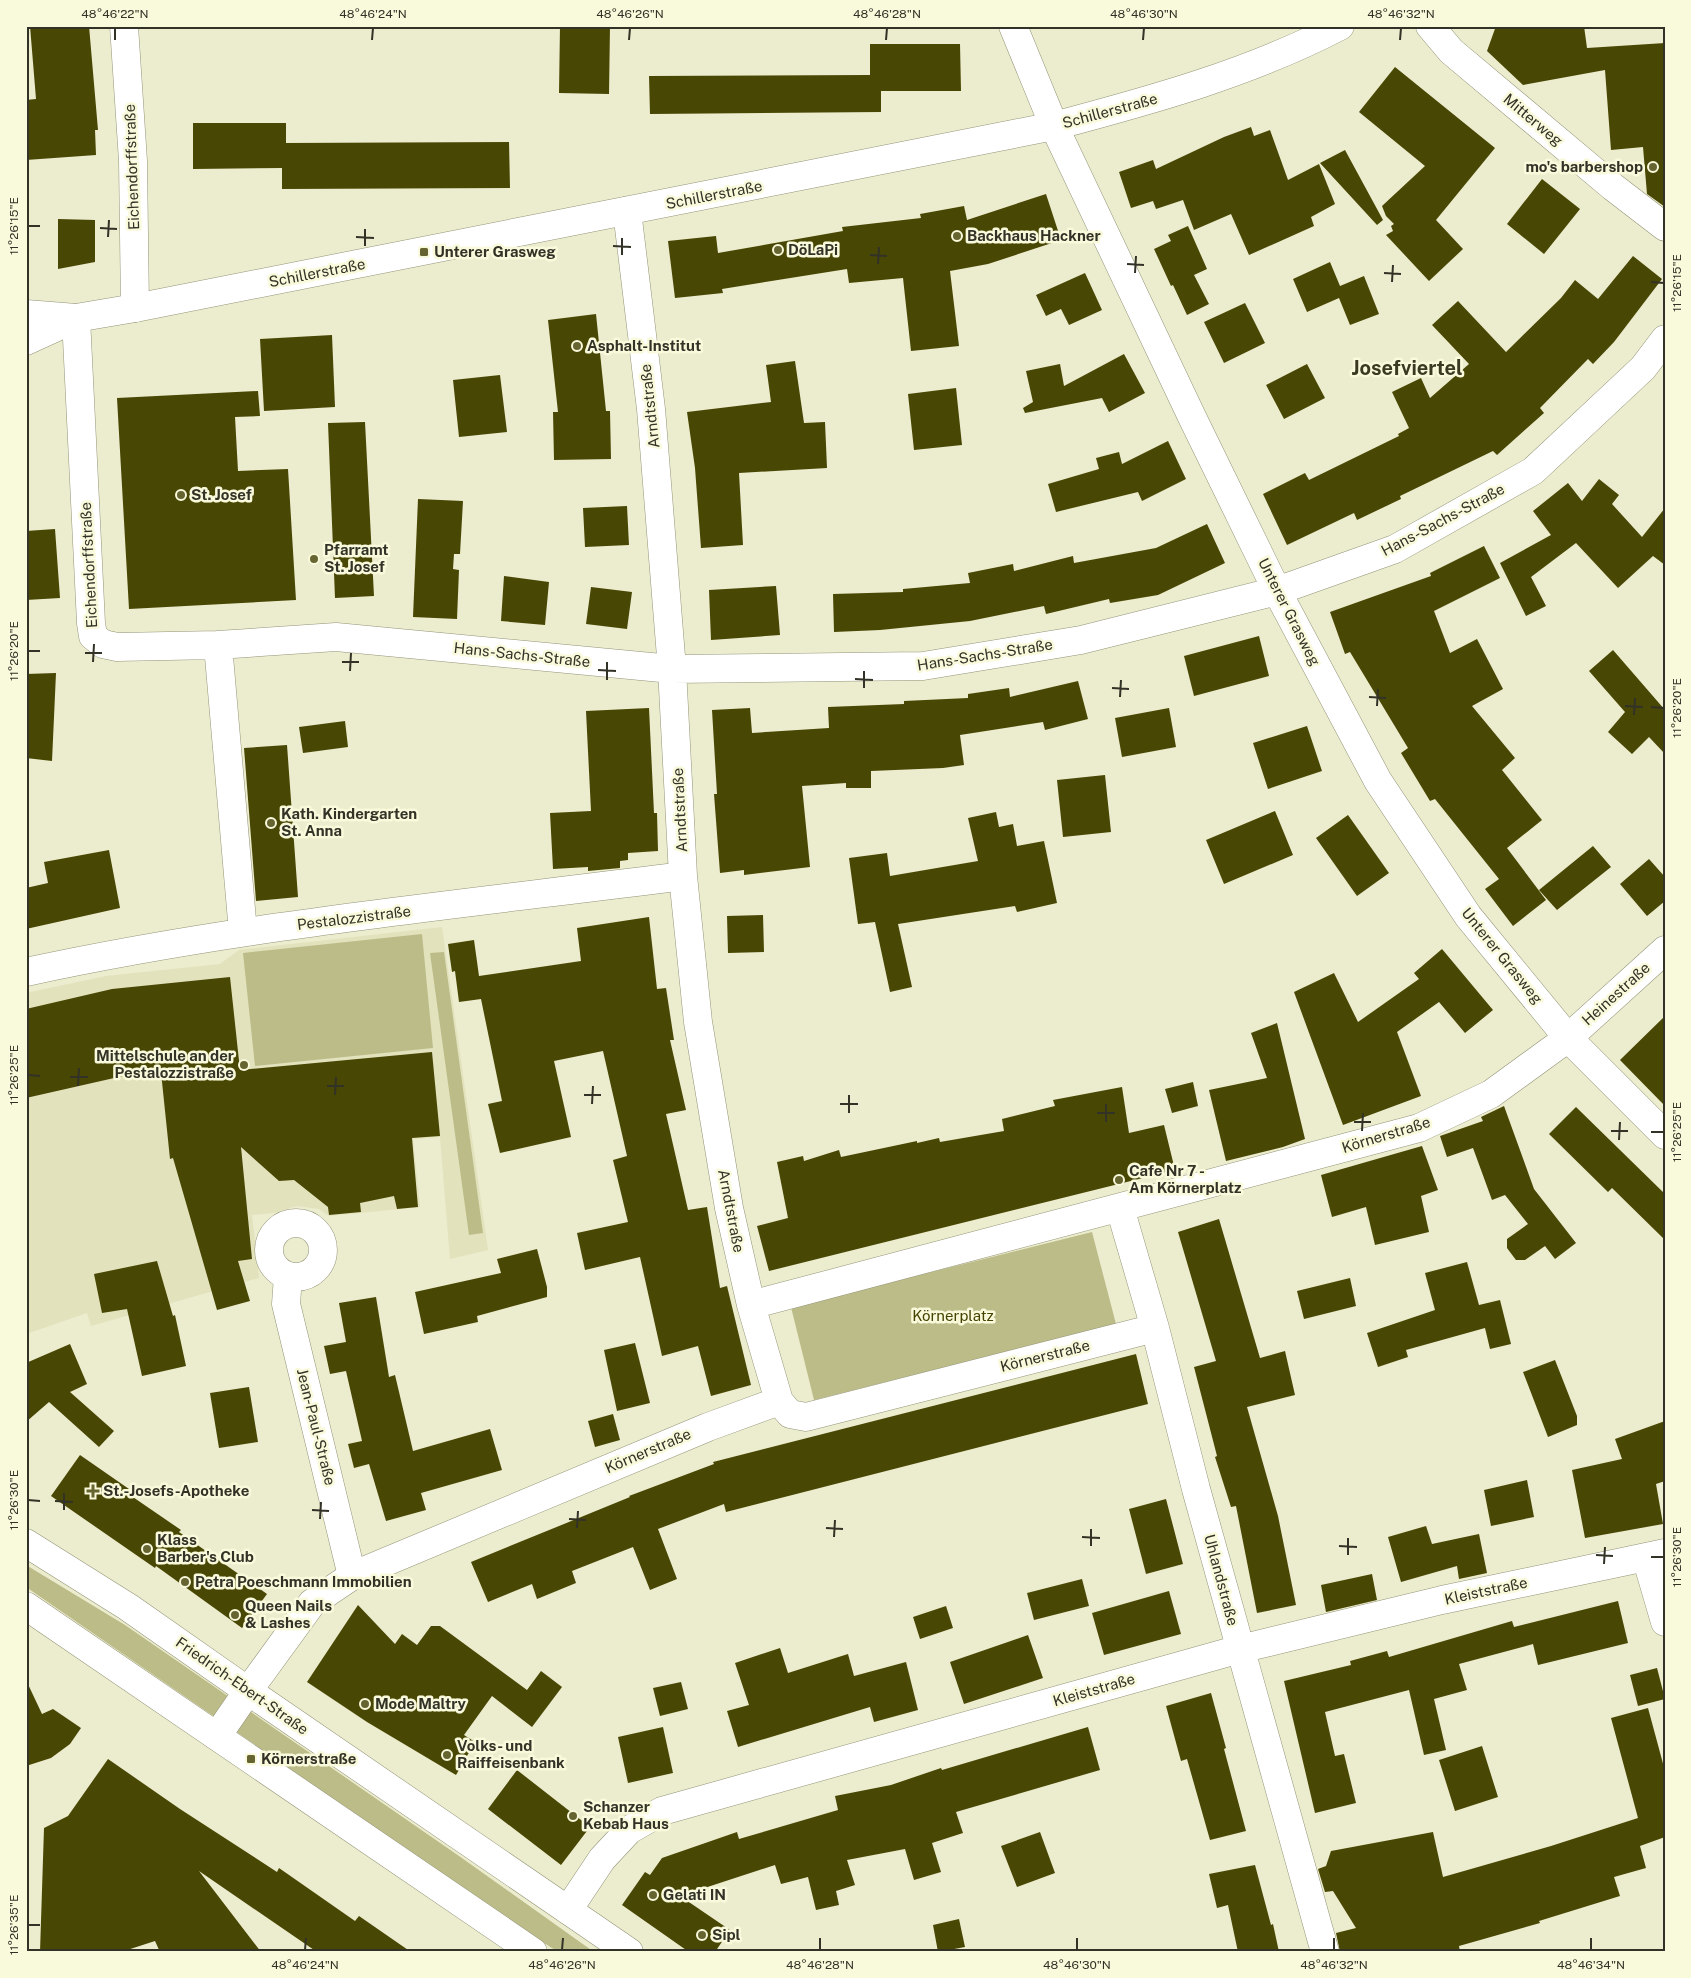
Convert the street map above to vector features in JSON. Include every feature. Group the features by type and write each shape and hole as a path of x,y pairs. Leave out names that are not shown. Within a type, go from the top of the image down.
{"street":[{"name":"Eichendorffstraße","path":"124,26 133,161 135,308"},
{"name":"Unterer Grasweg","path":"1013,26 1054,126 1188,408 1277,591 1378,781 1468,916 1568,1038 1665,1135"},
{"name":"Schillerstraße","path":"26,314 76,318 135,308 1054,126 1157,98 1238,71 1308,43 1340,26"},
{"name":"Mitterweg","path":"1430,26 1451,51 1613,187 1665,228"},
{"name":"Arndtstraße","path":"627,211 652,409 672,669 683,876 698,1022 729,1208 751,1305 779,1401"},
{"name":"Eichendorffstraße","path":"76,318 90,623 93,636 103,644 116,647 218,645"},
{"name":"Schillerstraße","path":"26,341 76,318"},
{"name":"Hans-Sachs-Straße","path":"218,645 336,637 672,669 923,666 1081,640 1277,591 1395,549 1533,471 1643,368 1665,339"},
{"path":"218,645 243,932"},
{"name":"Pestalozzistraße","path":"26,972 99,956 243,932 683,876"},
{"name":"Heinestraße","path":"1568,1038 1665,950"},
{"name":"Körnerstraße","path":"751,1305 1419,1128 1491,1094 1568,1038"},
{"name":"Uhlandstraße","path":"1120,1208 1155,1328 1240,1649 1325,1952"},
{"name":"Jean-Paul-Straße","path":"288,1277 286,1304 352,1576"},
{"name":"Körnerstraße","path":"217,1736 312,1603 352,1576 708,1427 779,1401 790,1414 806,1417 1155,1328"},
{"name":"Friedrich-Ebert-Straße","path":"26,1543 128,1606 248,1691 628,1952"},
{"path":"1655,1555 1665,1622"},
{"name":"Kleiststraße","path":"568,1910 602,1859 629,1830 662,1811 1240,1649 1442,1600 1655,1555"},
{"path":"31,1612 217,1736 533,1952"}],"shaded area":[{"name":"Mittelschule an der Pestalozzistraße","path":"442,927 488,1250 450,1259 440,1137 413,1139 420,1207 329,1216 319,1209 297,1206 273,1213 252,1215 259,1278 91,1326 87,1313 26,1334 26,993 106,976 220,964 239,950"}],"green space":[{"path":"422,934 433,1048 255,1066 243,953"},
{"path":"444,952 483,1233 469,1235 430,953"},
{"name":"Körnerplatz","path":"1092,1232 1116,1324 814,1400 791,1307"},
{"path":"26,1565 125,1625 459,1856 594,1952 558,1952 499,1913 26,1587"}],"building":[{"path":"30,26 89,26 98,130 95,130 96,155 26,160 26,100 36,99"},
{"path":"560,26 610,26 609,94 559,93"},
{"path":"1496,26 1584,26 1587,48 1665,43 1665,207 1647,194 1643,147 1611,150 1605,70 1523,85 1487,51"},
{"path":"870,44 960,44 961,91 881,91 881,112 650,114 649,76 870,75"},
{"path":"1395,67 1495,148 1436,220 1463,249 1429,281 1386,235 1393,231 1391,226 1394,224 1386,216 1382,206 1425,166 1359,112"},
{"path":"193,123 286,123 286,143 509,142 510,188 282,189 282,168 193,169"},
{"path":"1251,127 1254,136 1270,130 1288,180 1319,164 1335,204 1311,217 1314,226 1249,255 1231,214 1194,230 1183,200 1156,209 1153,201 1131,208 1119,172 1153,160 1156,169 1224,137"},
{"path":"1345,150 1383,220 1377,225 1320,163"},
{"path":"1542,179 1580,209 1544,254 1507,224"},
{"path":"1046,194 1061,240 988,264 950,271 959,346 911,351 903,278 849,283 847,269 722,289 723,293 675,298 668,241 716,236 718,253 843,231 842,227 921,218 920,214 964,206 967,220"},
{"path":"58,219 95,220 95,262 58,269"},
{"path":"1188,226 1207,269 1194,275 1209,304 1187,315 1154,249 1171,241 1168,235"},
{"path":"1633,256 1662,279 1614,342 1593,364 1588,359 1540,408 1544,413 1497,455 1493,451 1400,496 1401,499 1357,520 1354,513 1287,545 1263,494 1305,473 1309,480 1399,436 1398,434 1409,428 1392,392 1421,378 1430,398 1469,364 1432,325 1458,301 1506,352 1561,298 1575,280 1598,299"},
{"path":"1330,262 1340,286 1364,276 1379,314 1350,325 1339,298 1307,312 1293,279"},
{"path":"1085,273 1102,310 1069,325 1061,309 1046,316 1036,295"},
{"path":"1245,303 1265,343 1224,363 1204,322"},
{"path":"596,314 606,411 610,411 611,459 554,460 553,412 558,412 548,320"},
{"path":"332,335 335,407 264,411 260,339"},
{"path":"1124,354 1145,393 1109,412 1102,398 1025,413 1023,408 1033,402 1026,371 1060,364 1064,386"},
{"path":"795,361 804,423 825,422 827,468 739,473 743,545 701,548 695,468 687,412 771,402 766,365"},
{"path":"1307,364 1325,398 1284,419 1266,385"},
{"path":"500,375 507,432 459,437 453,380"},
{"path":"956,388 962,445 914,450 908,394"},
{"name":"St. Josef","path":"258,391 260,416 235,417 238,471 288,469 296,600 129,609 117,398"},
{"path":"365,422 374,596 335,598 328,423"},
{"path":"1168,441 1186,479 1142,501 1138,492 1056,512 1048,484 1099,469 1096,458 1119,452 1122,464"},
{"path":"1599,479 1619,495 1612,504 1642,537 1665,508 1665,565 1653,556 1618,588 1576,543 1531,577 1546,606 1526,616 1500,563 1551,535 1533,511 1568,483 1582,501"},
{"path":"418,499 463,501 460,554 454,554 453,569 459,570 457,619 413,617"},
{"path":"627,506 629,545 585,547 583,508"},
{"path":"1207,524 1225,563 1158,595 1110,603 1109,599 1046,614 1044,606 970,621 880,630 834,632 833,594 903,592 903,589 970,583 968,573 1013,564 1014,571 1073,556 1074,563 1156,548"},
{"path":"55,529 60,598 26,600 26,531"},
{"path":"1484,546 1500,578 1434,611 1450,653 1477,639 1503,689 1472,706 1515,758 1502,770 1542,820 1507,848 1546,900 1513,926 1485,889 1499,879 1435,799 1430,801 1401,753 1408,748 1350,652 1345,654 1330,612 1431,576 1430,573"},
{"path":"504,576 549,582 545,625 501,621"},
{"path":"776,586 780,635 711,640 709,590"},
{"path":"591,587 632,592 627,629 586,624"},
{"path":"1259,636 1269,676 1194,696 1184,656"},
{"path":"1613,650 1665,710 1665,754 1649,737 1632,754 1608,732 1625,712 1589,671"},
{"path":"56,673 52,761 26,758 26,674"},
{"path":"1078,681 1088,719 1045,730 1043,722 960,735 964,765 943,768 871,771 871,788 846,788 846,783 802,786 810,867 744,875 744,870 720,873 714,794 717,794 712,710 750,708 752,733 829,728 828,707 904,704 904,701 968,698 968,694 1009,688 1010,697"},
{"path":"649,708 654,813 657,813 658,851 628,853 628,860 620,861 620,868 588,871 588,867 553,869 550,813 591,811 586,711"},
{"path":"1169,708 1176,747 1122,757 1115,718"},
{"path":"345,721 348,747 303,753 299,727"},
{"path":"1307,726 1322,771 1268,789 1253,743"},
{"name":"Kath. Kindergarten St. Anna","path":"287,745 298,897 256,901 244,748"},
{"path":"1105,775 1111,832 1063,837 1057,780"},
{"path":"1275,811 1293,855 1224,884 1206,840"},
{"path":"996,812 999,827 1013,824 1017,846 1044,841 1057,903 1017,912 1015,906 898,924 912,987 890,992 875,922 858,924 849,858 887,853 890,876 978,861 968,818"},
{"path":"1348,815 1389,873 1357,896 1316,838"},
{"path":"1593,846 1611,867 1557,910 1539,890"},
{"path":"109,850 120,908 26,929 26,888 48,883 44,862"},
{"path":"1649,859 1665,877 1665,901 1647,916 1620,884"},
{"path":"763,915 764,952 728,953 727,916"},
{"path":"649,917 657,989 666,988 674,1040 670,1040 686,1110 666,1114 688,1210 707,1207 720,1288 727,1286 751,1385 711,1396 698,1346 662,1356 640,1257 585,1270 577,1233 628,1222 613,1160 627,1156 603,1051 554,1061 571,1137 500,1153 488,1104 502,1101 481,999 459,1002 455,971 452,972 448,944 474,940 479,976 581,961 577,928"},
{"path":"1442,949 1493,1010 1465,1033 1439,1002 1397,1032 1421,1096 1343,1125 1294,992 1334,973 1358,1022 1419,979 1414,973"},
{"path":"230,977 240,1070 432,1052 440,1136 412,1138 418,1207 397,1209 394,1196 360,1203 361,1212 329,1215 328,1207 294,1180 279,1181 241,1147 252,1259 238,1261 250,1301 217,1310 173,1158 170,1159 161,1072 123,1076 26,1098 26,1009 112,989"},
{"path":"1665,1016 1665,1106 1620,1060"},
{"path":"1277,1023 1305,1139 1283,1147 1226,1161 1209,1090 1267,1078 1251,1033"},
{"path":"1193,1082 1198,1106 1172,1113 1165,1089"},
{"path":"1122,1087 1129,1133 1164,1125 1175,1170 769,1271 757,1226 788,1218 777,1162 803,1156 804,1161 839,1150 841,1157 917,1141 917,1143 939,1138 940,1142 1004,1131 1002,1119 1055,1106 1053,1100"},
{"path":"1504,1106 1534,1189 1576,1243 1555,1259 1545,1246 1525,1260 1516,1260 1507,1248 1507,1239 1528,1224 1505,1195 1492,1200 1473,1148 1447,1157 1440,1136 1483,1121 1481,1117"},
{"path":"1576,1107 1665,1194 1665,1240 1612,1188 1608,1192 1549,1134"},
{"path":"1422,1146 1438,1190 1421,1196 1429,1232 1375,1245 1366,1207 1332,1217 1321,1175"},
{"path":"1219,1219 1260,1358 1285,1351 1295,1395 1247,1407 1278,1516 1296,1605 1257,1613 1236,1506 1231,1507 1215,1457 1217,1456 1194,1367 1216,1361 1178,1232"},
{"path":"537,1249 547,1287 547,1297 477,1316 478,1322 424,1334 415,1292 501,1273 497,1259"},
{"path":"157,1261 173,1316 175,1315 186,1366 142,1376 127,1309 102,1313 94,1274"},
{"path":"1467,1262 1479,1305 1500,1300 1511,1344 1490,1349 1485,1328 1406,1350 1408,1357 1378,1367 1367,1333 1435,1310 1425,1273"},
{"path":"1350,1278 1356,1306 1304,1319 1297,1291"},
{"path":"376,1297 389,1377 395,1375 413,1451 490,1429 502,1470 421,1493 426,1510 386,1521 369,1464 354,1468 348,1444 362,1441 346,1371 330,1374 324,1346 346,1342 339,1303"},
{"path":"635,1343 650,1403 617,1411 604,1350"},
{"path":"70,1344 87,1384 70,1392 114,1431 99,1447 49,1402 26,1422 26,1363"},
{"path":"1136,1354 1148,1404 726,1512 724,1504 658,1529 677,1579 650,1590 633,1547 572,1571 576,1583 537,1599 532,1584 488,1602 471,1562 629,1496 714,1464 713,1462"},
{"path":"1555,1360 1577,1416 1577,1425 1548,1437 1523,1372"},
{"path":"249,1387 258,1442 219,1448 210,1393"},
{"path":"613,1414 620,1440 595,1447 588,1421"},
{"path":"1665,1421 1665,1481 1656,1484 1663,1524 1585,1538 1572,1470 1622,1459 1615,1439"},
{"path":"80,1455 129,1489 127,1493 181,1530 179,1532 267,1594 242,1628 156,1566 155,1568 51,1496"},
{"path":"1527,1480 1534,1517 1491,1526 1484,1490"},
{"path":"1166,1499 1183,1564 1146,1574 1129,1509"},
{"path":"1426,1526 1432,1544 1479,1534 1487,1573 1459,1579 1457,1566 1401,1582 1388,1537"},
{"path":"1372,1574 1377,1600 1326,1612 1321,1585"},
{"path":"1082,1579 1089,1606 1034,1620 1027,1593"},
{"path":"1169,1591 1181,1634 1104,1655 1092,1613"},
{"path":"1618,1601 1628,1643 1538,1665 1533,1644 1459,1664 1467,1690 1434,1699 1446,1750 1424,1755 1409,1690 1325,1712 1335,1756 1344,1754 1356,1803 1315,1813 1284,1681 1351,1665 1350,1661 1387,1651 1389,1657 1512,1621 1514,1627"},
{"path":"358,1605 395,1644 402,1634 417,1645 431,1626 440,1626 527,1690 541,1671 562,1687 532,1727 492,1696 464,1735 475,1742 456,1775 367,1722 307,1682"},
{"path":"946,1606 953,1628 920,1639 913,1617"},
{"path":"1028,1635 1043,1678 964,1704 950,1662"},
{"path":"780,1648 788,1673 848,1654 854,1676 906,1662 918,1710 874,1722 870,1707 738,1747 727,1711 749,1705 735,1663"},
{"path":"1657,1668 1665,1699 1638,1706 1630,1675"},
{"path":"26,1680 42,1714 53,1709 81,1728 70,1744 51,1758 26,1766"},
{"path":"681,1682 688,1709 660,1716 653,1688"},
{"path":"1211,1693 1246,1831 1210,1840 1187,1759 1181,1761 1166,1706"},
{"path":"1648,1708 1665,1771 1665,1837 1640,1846 1646,1868 1614,1877 1620,1896 1539,1921 1540,1923 1459,1946 1460,1952 1340,1952 1336,1933 1356,1928 1333,1891 1325,1892 1318,1869 1326,1866 1331,1851 1433,1832 1443,1877 1551,1846 1638,1818 1611,1718"},
{"path":"663,1727 673,1773 628,1783 618,1737"},
{"path":"1088,1727 1100,1770 956,1812 963,1833 932,1843 941,1872 914,1880 905,1849 847,1860 855,1885 836,1891 839,1905 816,1910 808,1877 781,1884 775,1865 680,1896 730,1930 715,1952 689,1952 622,1905 645,1872 650,1875 662,1858 737,1832 739,1839 838,1810 835,1796 891,1785 941,1768 942,1770"},
{"path":"1482,1746 1498,1797 1455,1811 1439,1760"},
{"path":"108,1759 180,1809 277,1872 279,1868 355,1921 359,1916 411,1952 317,1952 199,1871 261,1952 160,1952 155,1941 121,1952 40,1952 44,1828 68,1816"},
{"path":"517,1770 590,1827 561,1865 488,1809"},
{"path":"1040,1832 1055,1873 1017,1887 1001,1846"},
{"path":"1255,1865 1271,1925 1273,1924 1279,1952 1238,1952 1228,1905 1217,1908 1209,1874"},
{"path":"959,1919 965,1947 938,1952 933,1925"}],"place":[{"name":"mo's barbershop","path":"1653,167"},
{"name":"Backhaus Hackner","path":"957,236"},
{"name":"DöLaPi","path":"778,250"},
{"name":"Unterer Grasweg","path":"424,252"},
{"name":"Asphalt-Institut","path":"577,346"},
{"name":"St. Josef","path":"181,495"},
{"name":"Pfarramt St. Josef","path":"314,559"},
{"name":"Kath. Kindergarten St. Anna","path":"271,823"},
{"name":"Mittelschule an der Pestalozzistraße","path":"244,1065"},
{"name":"Cafe Nr 7 - Am Körnerplatz","path":"1119,1180"},
{"name":"St.-Josefs-Apotheke","path":"93,1491"},
{"name":"Klass Barber's Club","path":"147,1549"},
{"name":"Petra Poeschmann Immobilien","path":"185,1582"},
{"name":"Queen Nails & Lashes","path":"235,1615"},
{"name":"Mode Maltry","path":"365,1704"},
{"name":"Volks- und Raiffeisenbank","path":"447,1755"},
{"name":"Körnerstraße","path":"251,1759"},
{"name":"Schanzer Kebab Haus","path":"573,1816"},
{"name":"Gelati IN","path":"653,1895"},
{"name":"Sipl","path":"702,1935"}],"district":[{"name":"Josefviertel","path":"1407,368"}]}
